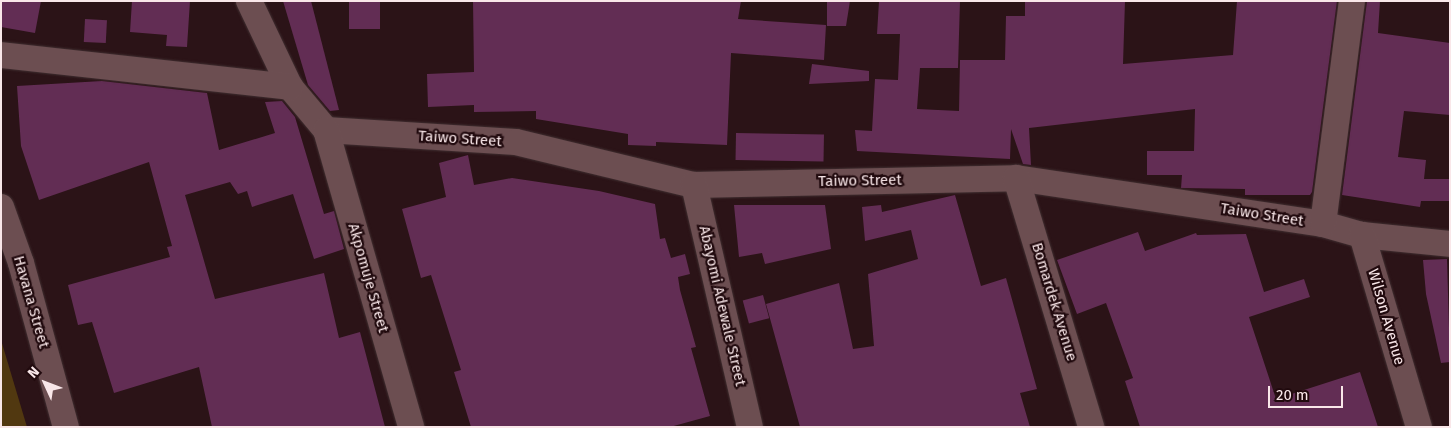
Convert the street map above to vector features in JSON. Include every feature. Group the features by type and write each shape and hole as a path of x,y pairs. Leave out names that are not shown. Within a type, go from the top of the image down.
{"street":[{"path":"250,1 290,88 326,130"},
{"path":"1323,224 1352,1"},
{"path":"1,55 290,88"},
{"name":"Taiwo Street","path":"326,130 516,142 694,185 1016,178 1323,224 1362,235 1450,244"},
{"name":"Akpomuje Street","path":"326,130 411,427"},
{"name":"Bomardek Avenue","path":"1016,178 1091,427"},
{"name":"Abayomi Adewale Street","path":"694,185 750,427"},
{"name":"Havana Street","path":"1,206 21,263 66,427"},
{"name":"Wilson Avenue","path":"1362,235 1419,427"}],"shaded area":[{"path":"1,340 27,427 1,427"}],"building":[{"path":"1,1 41,1 35,33 1,27"},
{"path":"132,1 190,1 187,47 166,46 167,35 130,32"},
{"path":"283,1 311,1 339,110 330,111 308,85"},
{"path":"349,1 380,1 380,29 349,29"},
{"path":"473,1 741,1 738,19 826,25 824,60 731,53 727,145 656,142 656,146 628,145 628,134 536,119 536,111 474,112 474,105 428,107 427,74 474,72"},
{"path":"827,1 850,1 846,26 827,26"},
{"path":"879,1 960,1 958,68 920,68 917,109 959,111 960,60 1005,60 1006,16 1025,16 1025,1 1125,1 1123,64 1233,55 1237,1 1337,1 1312,192 1310,195 1245,195 1245,189 1181,188 1182,175 1147,175 1147,151 1194,151 1195,109 1029,128 1031,165 1023,164 1011,129 1010,159 857,151 855,130 872,131 875,79 898,80 900,34 877,34"},
{"path":"1367,1 1380,1 1378,33 1450,43 1450,115 1404,111 1398,157 1426,160 1424,179 1450,179 1450,201 1421,201 1420,207 1342,195"},
{"path":"85,19 107,20 106,43 84,42"},
{"path":"812,64 869,71 869,81 809,84"},
{"path":"102,81 207,93 219,150 275,133 265,102 282,101 295,117 324,214 334,211 344,249 314,259 293,194 252,207 247,191 238,194 230,182 185,195 215,299 324,273 339,338 360,332 385,427 212,427 199,367 114,393 92,322 78,325 68,285 170,257 167,247 172,246 149,162 39,200 21,146 17,86"},
{"path":"736,133 824,135 824,162 736,160"},
{"path":"468,155 474,185 512,178 599,191 655,204 660,239 665,238 671,258 685,254 690,274 678,277 680,290 696,347 691,348 710,416 670,427 471,427 454,372 461,370 431,275 421,278 402,209 446,197 439,163"},
{"path":"955,195 981,286 1006,278 1037,389 1020,393 1030,427 800,427 766,304 839,283 853,349 874,346 868,274 918,259 911,230 865,241 862,207 881,205 882,212"},
{"path":"734,205 825,205 831,249 765,264 762,253 739,257"},
{"path":"1138,232 1145,251 1196,233 1197,235 1246,234 1264,292 1304,279 1310,297 1249,317 1276,399 1360,372 1378,427 1140,427 1125,381 1133,378 1106,303 1077,314 1057,260"},
{"path":"1447,259 1450,362 1441,363 1426,294 1423,260"},
{"path":"763,295 769,318 749,324 743,300"}]}
